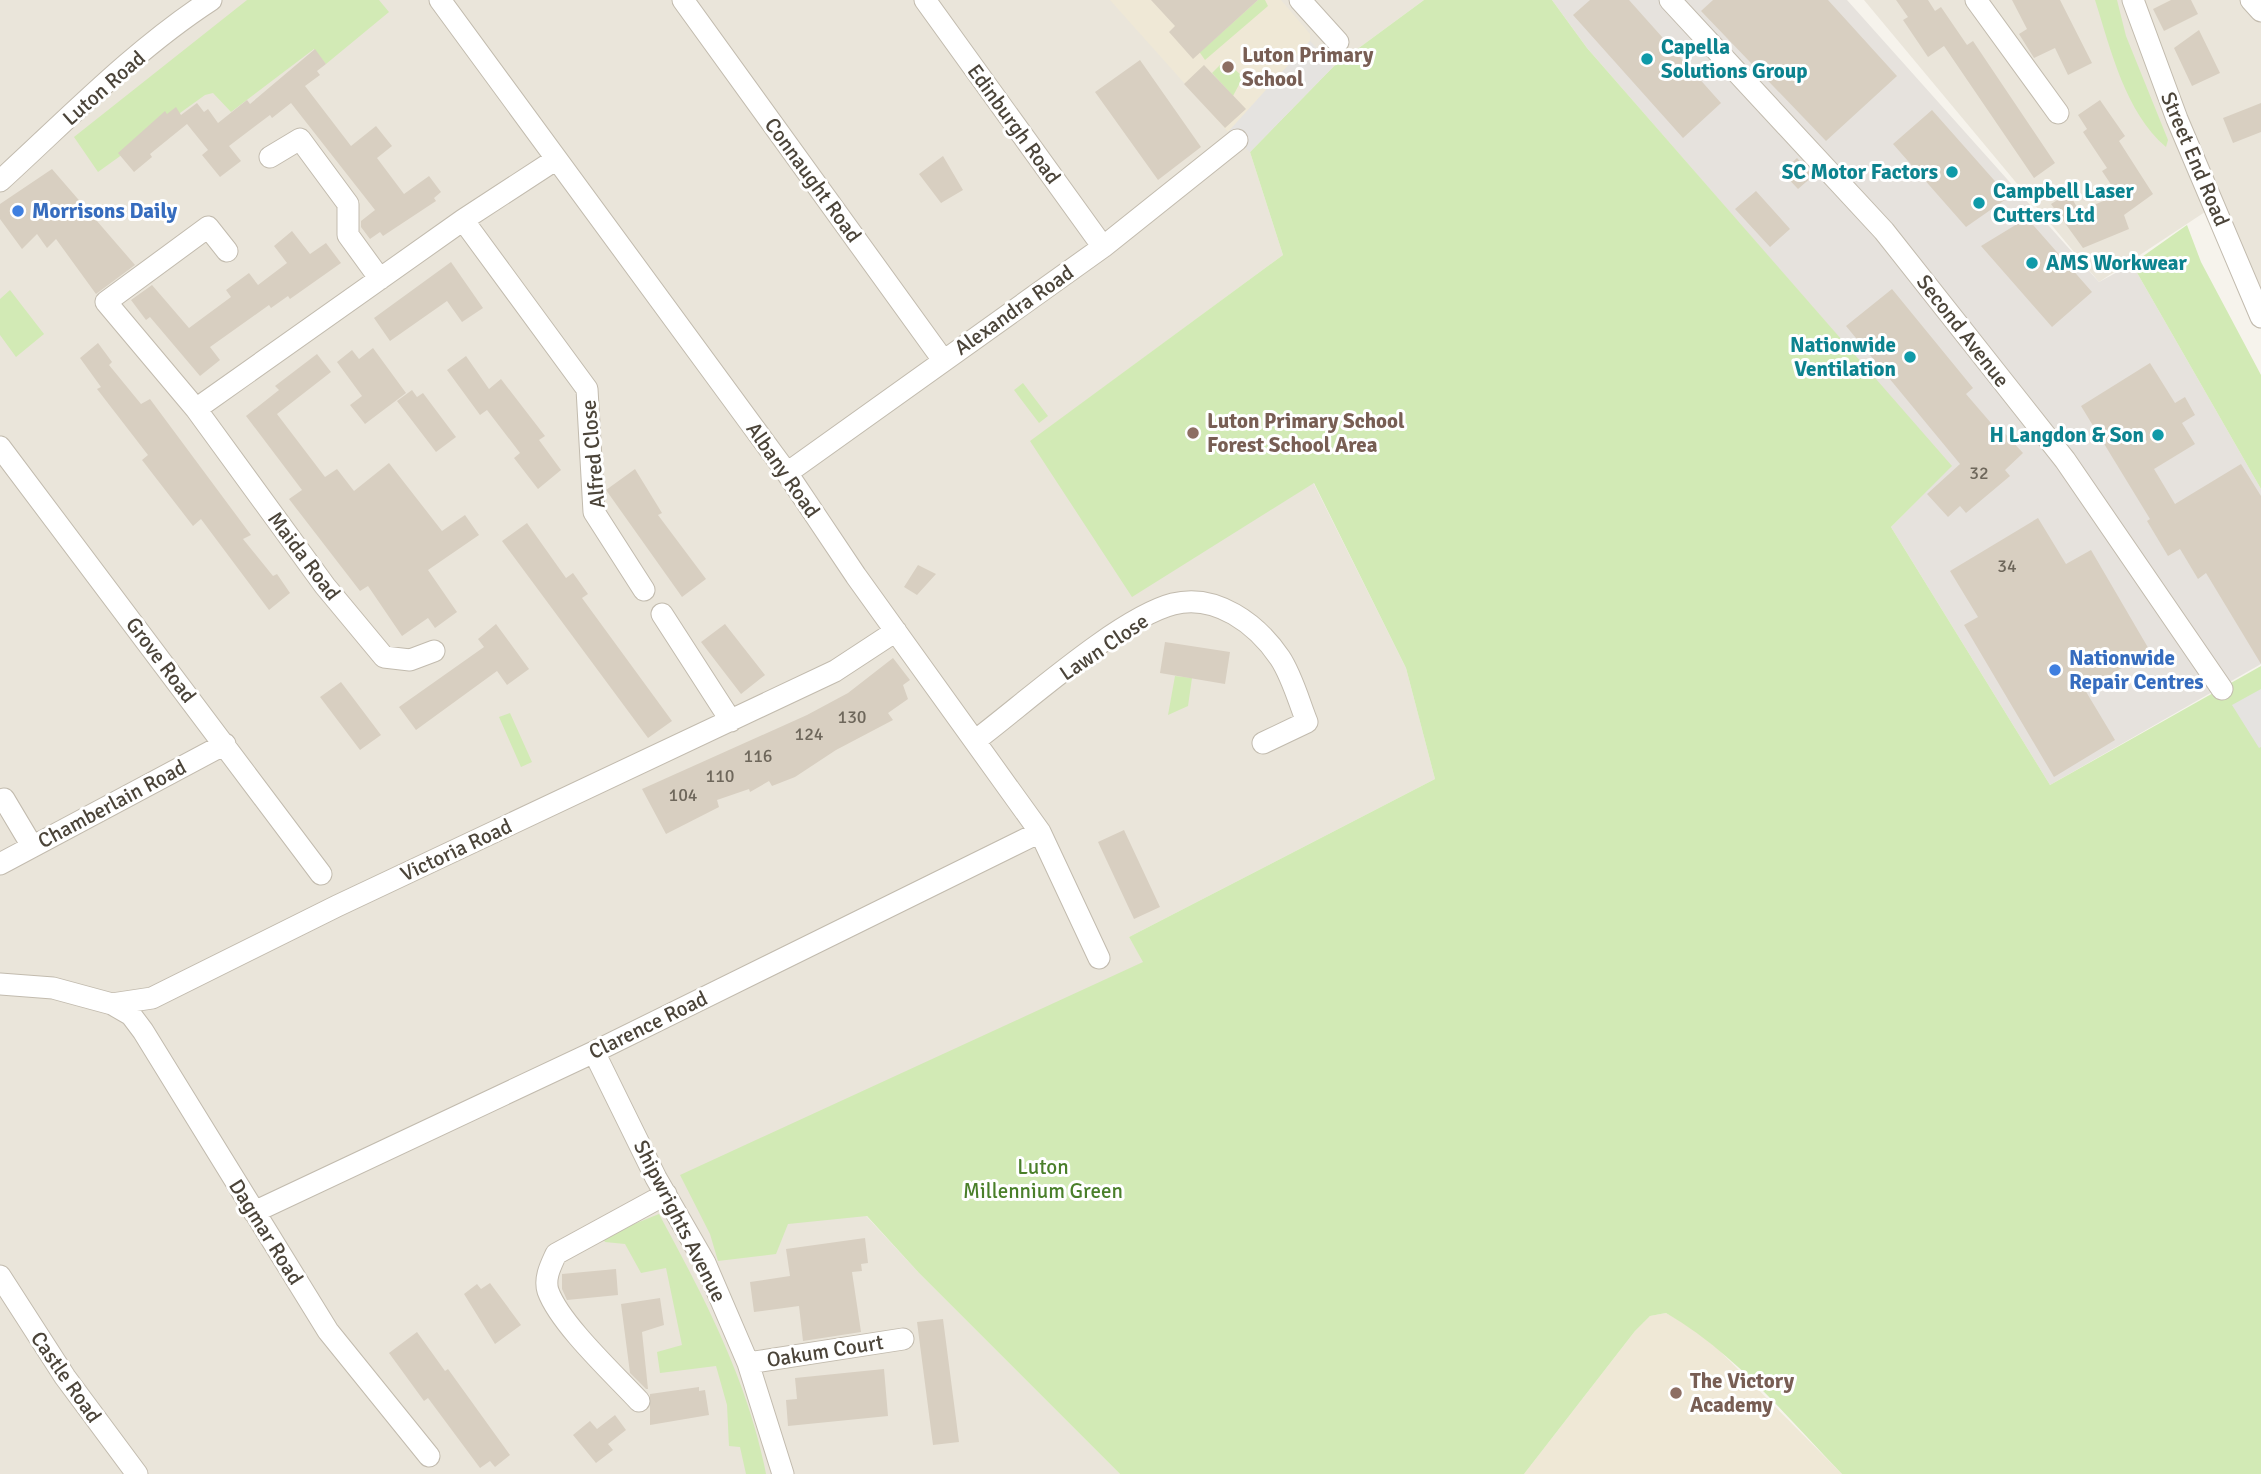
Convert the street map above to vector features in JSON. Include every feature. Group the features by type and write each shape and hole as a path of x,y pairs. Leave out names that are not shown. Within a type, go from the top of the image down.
{"street":[{"name":"Luton Road","path":"0,181 96,92 175,26 211,0"},
{"name":"Albany Road","path":"440,0 555,160 787,472 1040,832 1099,958"},
{"name":"Connaught Road","path":"682,0 943,360"},
{"name":"Edinburgh Road","path":"925,0 1103,247"},
{"path":"1300,0 1338,42"},
{"name":"Second Avenue","path":"1670,0 1884,231 2065,460 2222,689"},
{"path":"1976,0 2059,113"},
{"name":"Street End Road","path":"2133,0 2139,24 2177,119 2261,317"},
{"path":"2251,0 2261,11"},
{"path":"270,157 300,139 348,204 348,234 380,279"},
{"name":"Alexandra Road","path":"787,472 1103,247 1237,141"},
{"path":"196,409 464,220 555,160"},
{"name":"Alfred Close","path":"464,220 587,389 594,512 644,590"},
{"name":"Maida Road","path":"228,251 208,227 106,302 196,409 325,586 384,657 410,660 435,650"},
{"name":"Grove Road","path":"2,454 225,744 321,874"},
{"name":"Lawn Close","path":"976,740 1110,638 1171,605 1191,602 1212,606 1238,616 1261,634 1281,660 1307,722 1263,743"},
{"path":"662,614 732,721"},
{"name":"Victoria Road","path":"0,984 53,988 111,1004 152,998 337,906 835,671 897,631"},
{"name":"Chamberlain Road","path":"0,864 225,744"},
{"path":"4,799 32,846"},
{"name":"Clarence Road","path":"254,1212 594,1052 1040,832"},
{"name":"Dagmar Road","path":"111,1004 131,1015 143,1031 328,1331 429,1456"},
{"name":"Shipwrights Avenue","path":"594,1052 666,1194 705,1263 748,1363 783,1474"},
{"path":"639,1401 567,1321 547,1289 548,1271 556,1254 666,1194"},
{"name":"Castle Road","path":"0,1276 65,1377 137,1474"},
{"name":"Oakum Court","path":"748,1363 903,1339"}],"shaded area":[{"path":"0,0 1424,0 1333,67 1250,152 1283,255 1031,441 1313,482 1406,668 1435,779 1129,937 1144,962 1080,993 833,1180 919,1273 1120,1474 0,1474"},
{"name":"Luton Primary School","path":"1110,0 1281,0 1310,34 1310,41 1228,132"},
{"path":"1552,0 1847,0 2099,282 2132,264 2261,489 2261,664 2050,785 1891,527 1951,466 1587,48"},
{"path":"1864,0 2261,0 2261,317 2214,206 2099,282"},
{"path":"1310,41 1333,67 1250,152 1228,132"},
{"path":"2261,689 2261,747 2259,748 2232,705"},
{"name":"The Victory Academy","path":"1666,1313 1692,1328 1718,1349 1842,1474 1524,1474 1635,1331 1650,1316"}],"green space":[{"path":"247,0 379,0 389,12 326,64 314,49 231,112 213,93 205,95 98,172 74,137"},
{"path":"1258,0 1265,0 1268,6 1205,60 1198,50 1209,44"},
{"name":"Luton Millennium Green","path":"1424,0 1552,0 1587,48 1952,466 1891,527 2050,785 2261,666 2261,1474 1842,1474 1738,1366 1666,1313 1650,1316 1635,1331 1524,1474 1120,1474 919,1273 867,1216 788,1224 776,1254 718,1261 710,1234 680,1175 1143,962 1129,937 1435,779 1406,668 1314,483 1132,597 1030,441 1283,255 1250,152 1333,67"},
{"path":"2095,0 2117,0 2126,36 2168,140 2166,147 2152,133 2130,98"},
{"path":"1225,60 1243,77 1233,96 1212,73"},
{"path":"2187,225 2201,262 2261,375 2261,489 2132,264"},
{"path":"10,290 44,334 16,357 0,335 0,299"},
{"path":"1023,383 1048,416 1039,423 1014,390"},
{"path":"1175,676 1192,678 1188,706 1168,715"},
{"path":"510,713 532,762 521,767 499,717"},
{"path":"659,1214 723,1340 748,1406 766,1474 746,1474 740,1447 729,1446 727,1405 716,1366 660,1373 657,1352 682,1345 666,1268 641,1273 625,1244 605,1242 602,1237"}],"building":[{"path":"1151,0 1258,0 1193,59 1169,32 1175,26"},
{"name":"Capella Solutions Group","path":"1590,0 1629,0 1721,103 1683,138 1573,15"},
{"path":"1713,0 1828,0 1897,76 1826,141 1701,11"},
{"path":"1896,0 1928,0 1935,11 1941,7 1967,45 1973,41 2055,163 2034,178 1944,46 1928,57 1903,20 1908,17"},
{"path":"2012,0 2060,0 2092,63 2068,75 2055,48 2034,58 2019,34 2027,29"},
{"path":"2171,0 2191,0 2198,14 2164,31 2153,9"},
{"path":"2199,30 2220,73 2192,86 2174,48"},
{"path":"315,49 326,64 317,71 320,75 305,86 351,146 376,126 392,146 377,158 404,194 429,176 441,192 434,198 436,201 383,236 380,232 370,239 361,227 361,221 375,210 291,103 272,118 270,115 229,146 241,161 220,177 202,155 208,150 187,124 150,154 152,157 134,172 118,153 165,111 167,114 176,107 181,115 197,103 204,112 208,109 218,123 247,100 250,104"},
{"path":"1140,60 1201,147 1158,180 1095,92"},
{"path":"1204,65 1246,109 1225,128 1184,84"},
{"path":"2100,100 2125,136 2119,141 2153,194 2124,215 2129,229 2083,248 2051,204 2069,193 2079,211 2118,195 2102,171 2107,168 2083,132 2087,129 2078,115"},
{"path":"2261,103 2261,132 2233,143 2223,118"},
{"path":"1932,110 2009,197 1966,227 1893,144"},
{"path":"943,156 963,190 941,203 919,174"},
{"path":"1797,158 1813,176 1798,189 1782,172"},
{"path":"52,169 135,265 96,294 56,239 47,248 37,234 22,249 0,219 0,204"},
{"path":"1756,191 1790,229 1770,247 1735,209"},
{"path":"2027,218 2092,292 2052,327 1981,246"},
{"path":"292,231 310,254 326,243 341,263 290,299 288,296 271,308 269,305 210,347 220,360 200,376 150,317 146,320 131,300 152,285 189,328 231,297 226,290 249,273 258,285 287,263 274,246"},
{"path":"451,262 483,308 462,322 447,301 390,341 374,318"},
{"path":"1892,289 1973,388 1966,394 1997,430 1999,427 2023,453 2005,470 2010,476 1966,513 1960,506 1948,517 1927,494 1960,464 1846,326"},
{"path":"98,343 112,362 109,365 141,404 150,399 251,535 243,539 273,576 277,574 290,593 269,610 201,519 193,526 142,460 148,455 97,389 101,387 80,358"},
{"path":"373,348 406,393 365,424 350,405 362,396 337,362 352,350 359,359"},
{"path":"317,354 331,372 277,414 325,477 337,469 354,491 389,463 442,531 465,515 479,535 428,570 457,612 435,628 428,618 402,636 368,586 360,591 289,499 302,490 246,416 279,390 275,386"},
{"path":"466,356 489,389 501,379 545,436 539,440 561,470 538,489 514,458 520,453 487,410 480,415 447,370"},
{"path":"2150,363 2175,403 2185,397 2195,415 2182,423 2195,444 2154,469 2175,504 2241,464 2261,496 2261,664 2206,573 2198,579 2180,549 2168,556 2147,521 2150,519 2081,406"},
{"path":"412,390 417,397 423,393 456,437 436,452 397,401"},
{"path":"635,469 662,513 658,515 706,579 682,597 606,490"},
{"name":"Nationwide Repair Centres","path":"2038,518 2066,564 2091,550 2150,651 2085,690 2115,740 2054,777 1964,625 1978,617 1950,571"},
{"path":"527,523 566,578 573,573 588,594 582,598 672,721 648,738 502,541"},
{"path":"918,565 936,574 917,595 904,587"},
{"path":"496,624 529,669 507,685 497,671 416,730 399,707 484,647 478,639"},
{"path":"725,624 765,675 741,694 701,642"},
{"path":"1165,642 1230,652 1225,684 1160,673"},
{"path":"893,658 910,680 903,685 908,699 888,713 893,720 836,750 795,777 772,786 769,781 750,792 749,789 717,800 719,807 666,834 642,789 807,715 848,693"},
{"path":"341,682 381,735 360,750 320,697"},
{"path":"1124,830 1160,907 1134,919 1098,842"},
{"path":"865,1238 868,1263 861,1264 862,1271 852,1272 861,1332 803,1341 799,1306 754,1312 750,1282 790,1276 786,1249"},
{"path":"616,1269 618,1295 567,1300 562,1289 562,1274"},
{"path":"490,1283 521,1325 495,1344 464,1294 477,1284 481,1289"},
{"path":"660,1298 664,1325 642,1332 646,1389 630,1373 621,1304"},
{"path":"943,1319 959,1442 933,1445 917,1322"},
{"path":"417,1332 445,1371 448,1369 510,1455 495,1467 490,1461 480,1468 428,1398 424,1401 389,1353"},
{"path":"884,1369 888,1416 788,1426 786,1400 797,1399 795,1378"},
{"path":"699,1387 699,1391 705,1390 709,1415 650,1425 650,1394"},
{"path":"615,1415 626,1430 608,1444 613,1450 596,1463 573,1435 590,1421 597,1429"}],"place":[{"name":"Capella Solutions Group","path":"1647,59"},
{"name":"Luton Primary School","path":"1228,67"},
{"name":"SC Motor Factors","path":"1952,172"},
{"name":"Campbell Laser Cutters Ltd","path":"1979,203"},
{"name":"Morrisons Daily","path":"18,211"},
{"name":"AMS Workwear","path":"2032,263"},
{"name":"Nationwide Ventilation","path":"1910,357"},
{"name":"Luton Primary School Forest School Area","path":"1193,433"},
{"name":"H Langdon & Son","path":"2158,435"},
{"name":"Nationwide Repair Centres","path":"2055,670"},
{"name":"The Victory Academy","path":"1676,1393"}]}
